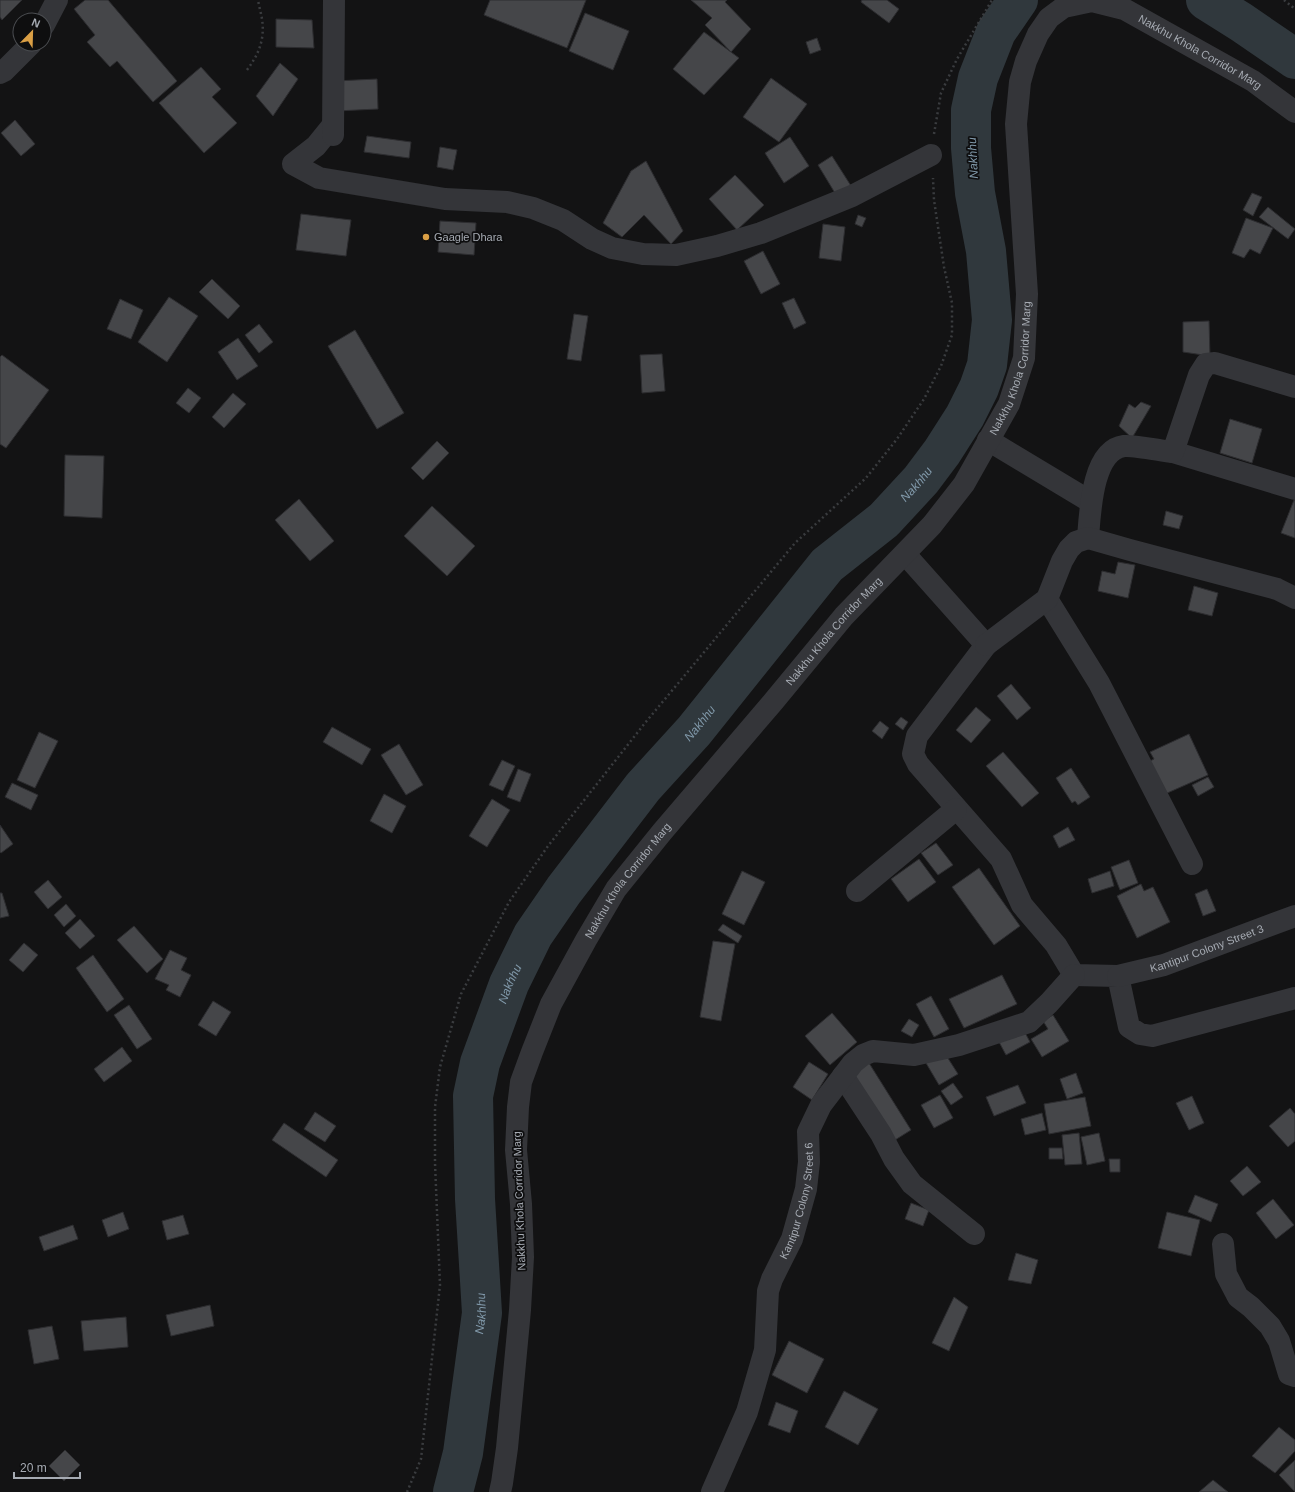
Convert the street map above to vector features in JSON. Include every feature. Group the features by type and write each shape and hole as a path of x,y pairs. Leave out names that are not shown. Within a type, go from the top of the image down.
{"street":[{"path":"48,12 58,0"},
{"path":"334,0 333,130 293,164 319,178 445,199 507,202 533,208 563,220 592,240 612,248 643,254 676,255 717,246 761,232 852,196 932,155"},
{"name":"Nakkhu Khola Corridor Marg","path":"500,1492 520,1310 523,1257 521,1204 516,1150 521,1082 552,1004 586,940 616,889 662,832 844,616 932,526 964,484 1009,404 1024,358 1027,294 1016,124 1020,82 1026,61 1038,34 1049,18 1064,7 1092,1 1124,9 1253,81 1295,112"},
{"path":"0,73 4,71 23,52"},
{"path":"1174,452 1199,375 1206,364 1216,363 1295,387"},
{"path":"988,440 1091,502"},
{"path":"1088,538 1091,502 1101,467 1111,451 1124,446 1174,452 1295,489"},
{"path":"1074,975 1056,945 1022,905 1001,859 918,764 912,754 917,736 986,645 1047,599 1062,561 1069,549 1076,542 1088,538 1277,589 1295,598"},
{"path":"905,554 986,645"},
{"path":"1047,599 1099,683 1192,864"},
{"path":"857,891 956,809"},
{"name":"Kantipur Colony Street 3","path":"1074,975 1118,976 1164,966 1295,916"},
{"name":"Kantipur Colony Street 6","path":"712,1492 747,1412 765,1350 768,1290 792,1239 806,1189 809,1162 808,1132 821,1105 853,1063 863,1055 872,1051 914,1055 959,1045 1029,1022 1049,1003 1074,975"},
{"path":"1118,976 1129,1027 1140,1034 1152,1036 1295,998"},
{"path":"843,1076 881,1134 894,1159 912,1184 974,1234"},
{"path":"1223,1244 1226,1274 1238,1296 1270,1326 1278,1340 1289,1374 1295,1376"}],"path":[{"path":"247,70 255,59 261,46 263,33 262,18 258,0"},
{"path":"407,1492 421,1458 440,1285 435,1107 440,1067 461,994 509,902 553,840 645,723 795,543 866,478 897,439 924,399 941,366 952,335 952,303 944,267 934,200 932,155 940,93 957,59 992,0"},
{"path":"1284,0 1295,8"}],"building":[{"path":"0,0 22,0 2,20 0,17"},
{"path":"85,0 108,0 177,81 153,102 117,61 110,67 87,42 95,35 74,9"},
{"path":"490,0 586,0 567,48 484,15"},
{"path":"691,0 727,0 725,2 751,29 731,52 705,25 712,18"},
{"path":"862,0 887,0 899,9 889,23 861,2"},
{"path":"585,13 629,31 613,70 569,51"},
{"path":"276,19 312,20 314,48 276,47"},
{"path":"704,32 739,58 704,95 673,69"},
{"path":"817,38 821,50 810,54 806,42"},
{"path":"280,63 298,79 273,116 256,96"},
{"path":"201,67 221,89 212,97 237,123 204,153 159,103"},
{"path":"771,78 807,104 779,142 743,117"},
{"path":"377,79 378,109 336,111 335,81"},
{"path":"15,120 35,144 21,156 1,133"},
{"path":"367,136 411,142 409,158 364,152"},
{"path":"790,137 809,166 784,183 765,153"},
{"path":"440,147 457,150 453,170 437,167"},
{"path":"832,156 853,189 838,198 818,165"},
{"path":"646,161 683,231 671,244 644,215 622,237 603,223 631,171"},
{"path":"735,175 764,205 737,230 709,199"},
{"path":"1252,193 1262,197 1253,216 1243,210"},
{"path":"1268,207 1295,229 1288,239 1259,217"},
{"path":"301,214 351,220 346,256 296,250"},
{"path":"858,215 866,218 862,227 855,224"},
{"path":"1246,218 1273,228 1260,254 1250,249 1244,258 1232,253"},
{"path":"440,221 476,223 474,255 438,252"},
{"path":"823,224 845,227 841,261 819,258"},
{"path":"763,251 780,284 761,294 744,261"},
{"path":"212,279 240,306 228,319 199,292"},
{"path":"169,297 198,316 167,362 138,342"},
{"path":"794,298 806,323 794,329 782,303"},
{"path":"120,299 143,310 131,339 107,329"},
{"path":"574,314 588,316 581,361 567,359"},
{"path":"1209,321 1210,356 1183,352 1183,322"},
{"path":"259,324 273,342 259,353 245,335"},
{"path":"355,330 404,413 377,429 328,346"},
{"path":"238,338 258,366 237,380 218,352"},
{"path":"662,354 665,391 642,393 640,355"},
{"path":"2,355 49,390 6,448 0,444 0,357"},
{"path":"188,388 201,398 189,413 176,403"},
{"path":"233,393 246,404 224,428 212,417"},
{"path":"1141,402 1151,406 1132,438 1119,426 1129,404 1135,408"},
{"path":"1230,419 1262,429 1252,463 1220,453"},
{"path":"437,441 449,453 423,480 411,468"},
{"path":"65,455 104,456 102,518 64,516"},
{"path":"299,499 334,541 310,561 275,520"},
{"path":"1295,500 1295,538 1281,533"},
{"path":"432,506 475,546 447,576 404,536"},
{"path":"1166,511 1183,516 1179,529 1163,525"},
{"path":"1118,562 1135,565 1128,598 1098,591 1102,571 1115,574"},
{"path":"1194,586 1218,593 1212,616 1188,610"},
{"path":"1011,684 1031,708 1017,720 997,696"},
{"path":"976,707 991,720 971,743 956,730"},
{"path":"901,717 908,722 903,730 895,724"},
{"path":"880,721 889,728 882,739 872,731"},
{"path":"332,727 371,749 362,765 323,742"},
{"path":"39,732 58,741 35,788 17,780"},
{"path":"1189,734 1208,775 1165,794 1150,761 1154,759 1150,752"},
{"path":"399,744 423,785 406,795 381,755"},
{"path":"1003,752 1039,793 1022,807 986,766"},
{"path":"502,760 515,766 503,791 489,785"},
{"path":"1071,768 1090,797 1078,805 1075,801 1072,803 1056,778"},
{"path":"518,769 531,774 520,802 507,797"},
{"path":"1208,777 1214,787 1198,796 1192,785"},
{"path":"12,783 38,795 31,810 5,797"},
{"path":"384,794 406,806 392,833 370,821"},
{"path":"492,799 510,810 487,847 469,836"},
{"path":"0,825 13,844 1,853 0,852"},
{"path":"1068,827 1075,840 1059,848 1053,836"},
{"path":"936,843 953,865 938,875 921,853"},
{"path":"919,859 936,882 908,902 891,879"},
{"path":"1129,860 1138,883 1120,890 1111,867"},
{"path":"979,868 1020,926 994,945 952,887"},
{"path":"742,871 765,882 744,925 722,914"},
{"path":"1110,871 1114,886 1092,893 1088,879"},
{"path":"48,880 62,897 48,909 34,892"},
{"path":"1141,884 1144,891 1153,887 1170,922 1137,938 1117,896"},
{"path":"1207,889 1216,911 1203,916 1195,894"},
{"path":"0,893 2,893 9,916 0,918"},
{"path":"66,904 76,916 64,927 54,915"},
{"path":"80,919 95,936 80,949 65,933"},
{"path":"723,924 742,936 738,943 718,930"},
{"path":"134,926 163,959 147,973 117,940"},
{"path":"713,941 735,944 721,1021 700,1017"},
{"path":"24,943 38,955 23,972 9,960"},
{"path":"170,950 187,958 181,970 191,975 180,997 166,990 169,985 155,979"},
{"path":"93,955 124,999 107,1012 76,968"},
{"path":"1002,975 1017,1004 964,1028 949,999"},
{"path":"931,996 949,1029 934,1037 916,1004"},
{"path":"213,1001 231,1012 216,1036 198,1025"},
{"path":"129,1005 152,1039 137,1049 114,1015"},
{"path":"832,1013 857,1042 830,1065 805,1036"},
{"path":"1053,1015 1069,1041 1042,1057 1031,1039 1048,1029 1043,1021"},
{"path":"909,1019 919,1025 912,1037 901,1031"},
{"path":"1022,1027 1030,1042 1006,1055 998,1040"},
{"path":"122,1047 132,1061 104,1082 94,1069"},
{"path":"944,1052 958,1074 939,1085 926,1063"},
{"path":"809,1062 828,1074 812,1100 793,1087"},
{"path":"869,1063 911,1130 895,1140 853,1073"},
{"path":"1076,1073 1083,1093 1067,1099 1060,1079"},
{"path":"953,1083 963,1097 951,1105 941,1091"},
{"path":"1018,1085 1026,1103 994,1116 986,1097"},
{"path":"940,1095 953,1118 934,1128 921,1105"},
{"path":"1192,1096 1204,1123 1189,1130 1176,1103"},
{"path":"1085,1097 1091,1126 1049,1134 1044,1104"},
{"path":"1290,1108 1295,1114 1295,1141 1288,1147 1269,1126"},
{"path":"315,1112 336,1126 325,1142 304,1129"},
{"path":"1042,1113 1046,1130 1025,1135 1021,1119"},
{"path":"284,1123 338,1160 326,1177 272,1140"},
{"path":"1079,1133 1082,1164 1065,1165 1062,1135"},
{"path":"1099,1133 1105,1161 1087,1165 1081,1137"},
{"path":"1049,1148 1062,1148 1063,1159 1049,1159"},
{"path":"1109,1159 1120,1159 1120,1172 1110,1172"},
{"path":"1247,1166 1261,1182 1243,1196 1230,1181"},
{"path":"1195,1195 1218,1204 1211,1222 1188,1212"},
{"path":"1273,1199 1294,1225 1276,1239 1256,1213"},
{"path":"911,1203 929,1210 923,1226 905,1219"},
{"path":"123,1212 129,1229 108,1237 102,1220"},
{"path":"1167,1212 1200,1220 1191,1256 1158,1248"},
{"path":"183,1215 189,1234 167,1240 162,1221"},
{"path":"73,1225 78,1239 44,1251 39,1237"},
{"path":"1016,1253 1038,1260 1031,1284 1008,1280"},
{"path":"954,1297 968,1307 949,1351 932,1343"},
{"path":"210,1305 214,1326 171,1336 166,1315"},
{"path":"126,1317 128,1347 84,1351 81,1321"},
{"path":"52,1326 59,1359 34,1364 28,1330"},
{"path":"789,1341 824,1359 807,1393 772,1375"},
{"path":"844,1391 878,1409 858,1445 825,1427"},
{"path":"776,1402 798,1411 790,1433 768,1425"},
{"path":"1279,1427 1295,1440 1295,1451 1275,1473 1252,1456"},
{"path":"65,1450 80,1465 64,1481 49,1466"},
{"path":"1295,1460 1295,1492 1279,1475"},
{"path":"1213,1480 1228,1492 1199,1492"}],"waterway":[{"name":"Nakhhu","path":"453,1492 463,1453 482,1313 475,1199 473,1096 480,1063 509,984 533,935 564,890 643,787 694,731 827,565 884,520 921,480 942,452 965,416 979,388 987,365 992,320 986,251 975,193 971,148 971,110 978,78 996,32 1018,0"},
{"name":"Nakhhu","path":"1206,0 1295,59"}],"place":[{"name":"Gaagle Dhara","path":"426,237"}]}
